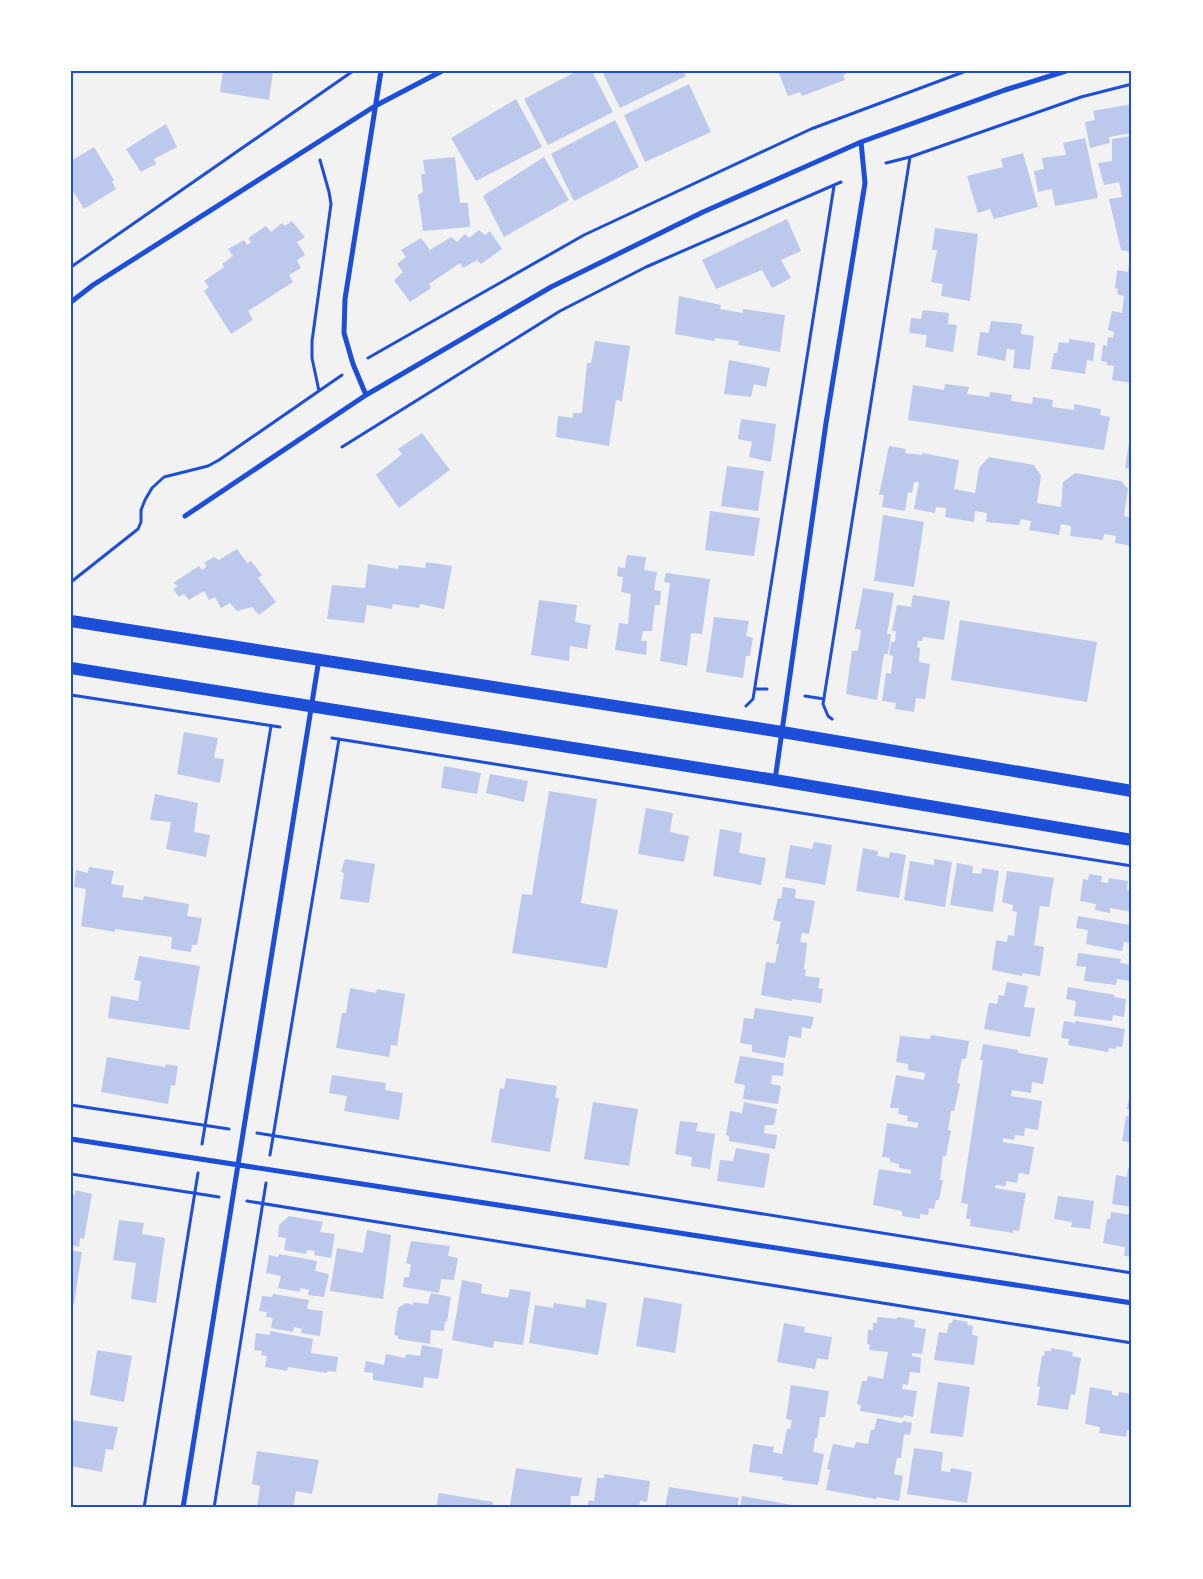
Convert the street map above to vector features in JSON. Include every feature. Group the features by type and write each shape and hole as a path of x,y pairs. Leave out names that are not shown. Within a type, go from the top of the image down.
{"main road":[{"path":"71,621 782,732 1132,791"},
{"path":"71,668 775,780 1132,840"}],"street":[{"path":"366,395 353,364 344,333 345,299 381,71"},
{"path":"71,302 93,285 375,106 442,71"},
{"path":"185,516 366,395 551,287 703,212 861,142 1005,90 1066,71"},
{"path":"775,780 826,423 865,183 861,142"},
{"path":"183,1508 319,660"},
{"path":"71,1139 1132,1303"}],"path":[{"path":"346,76 347,71"},
{"path":"71,267 353,71"},
{"path":"374,354 584,235 811,129 966,71"},
{"path":"886,163 910,157 1081,97 1132,84"},
{"path":"315,144 331,204 312,341 312,358 320,391"},
{"path":"838,724 828,716 823,704 910,157"},
{"path":"342,447 560,311 646,267 841,182"},
{"path":"740,708 748,705 753,699 755,689 834,186"},
{"path":"71,582 138,529 141,522 141,510 145,500 152,488 164,477 208,466 219,460 333,381"},
{"path":"755,689 767,689"},
{"path":"71,695 280,727"},
{"path":"805,696 824,699"},
{"path":"144,1508 195,1194 204,1126 270,726"},
{"path":"332,738 1132,866"},
{"path":"214,1508 273,1135 339,739"},
{"path":"71,1105 273,1135 1132,1273"},
{"path":"71,1174 195,1194 233,1198 1132,1343"}],"building":[{"path":"223,71 273,71 269,100 220,92"},
{"path":"577,71 592,71 613,112 548,145 524,99"},
{"path":"602,71 683,71 686,76 620,108"},
{"path":"778,71 851,71 843,75 845,80 802,96 800,92 788,96"},
{"path":"689,84 711,132 645,162 624,115"},
{"path":"516,99 542,147 476,181 451,138"},
{"path":"1132,104 1132,133 1109,137 1110,143 1090,148 1085,122 1095,120 1093,111"},
{"path":"615,120 639,167 574,201 551,154"},
{"path":"166,124 177,147 154,159 156,164 141,172 126,149"},
{"path":"1132,136 1132,252 1121,250 1109,199 1122,197 1119,182 1104,185 1098,163 1112,161 1112,139"},
{"path":"1085,138 1098,198 1055,206 1052,189 1038,192 1034,171 1044,169 1042,158 1066,155 1063,143"},
{"path":"94,147 114,180 112,182 116,189 84,209 71,188 71,161"},
{"path":"1023,153 1038,207 994,219 990,209 978,213 967,176 1003,167 1001,159"},
{"path":"455,157 460,203 468,203 470,227 423,231 418,195 423,192 421,174 425,174 423,160"},
{"path":"544,157 569,200 504,237 483,196"},
{"path":"787,219 801,251 781,260 791,278 772,288 762,270 716,289 702,260"},
{"path":"292,221 305,237 297,242 305,255 297,260 301,268 289,275 293,282 248,311 253,320 231,334 204,291 209,287 204,281 224,267 222,264 233,256 228,249 244,240 247,245 251,242 248,238 266,226 271,232 282,223 285,226"},
{"path":"935,228 978,234 970,301 941,296 943,284 931,282 937,250 932,250"},
{"path":"479,230 485,235 490,231 502,249 481,264 477,260 463,268 460,263 429,284 431,288 410,302 394,280 403,272 397,264 406,257 401,250 421,238 430,250 451,237 457,242 465,234 469,238"},
{"path":"1130,255 1132,255 1132,383 1112,380 1114,366 1107,365 1107,362 1101,361 1103,345 1107,346 1108,337 1113,338 1114,332 1108,330 1112,311 1122,313 1124,296 1117,294 1118,289 1115,288 1117,270 1128,272"},
{"path":"679,296 721,305 720,309 743,313 743,309 785,315 780,352 738,345 739,341 715,338 714,341 675,334"},
{"path":"923,310 949,313 948,324 957,325 953,352 925,347 927,335 909,333 911,318 921,319"},
{"path":"991,321 1022,324 1021,334 1034,336 1030,370 1013,368 1015,350 1007,349 1005,361 977,355 980,332 989,333"},
{"path":"1069,339 1095,343 1093,361 1087,360 1085,374 1051,369 1054,353 1057,353 1059,342 1069,343"},
{"path":"595,341 630,346 622,401 616,400 609,446 556,437 558,416 573,418 573,413 582,413 587,363 591,363"},
{"path":"729,360 770,368 766,387 754,384 751,397 724,394"},
{"path":"945,384 969,387 967,394 989,397 990,392 1012,395 1011,401 1032,404 1033,397 1053,400 1052,407 1074,410 1074,404 1101,409 1100,415 1110,417 1104,450 908,420 913,385 944,390"},
{"path":"741,419 776,424 771,462 749,457 752,442 738,439"},
{"path":"1132,430 1132,469 1125,468"},
{"path":"422,433 450,470 399,508 376,475 402,454 398,449"},
{"path":"889,446 906,449 905,453 922,455 922,453 959,460 954,489 975,493 979,468 989,457 1034,465 1041,476 1037,503 1061,507 1063,482 1075,473 1121,481 1128,489 1124,516 1132,518 1132,546 1115,543 1116,536 1104,534 1103,540 1070,536 1071,526 1061,524 1059,535 1029,530 1031,521 1021,519 1019,525 986,522 987,513 975,511 974,522 945,517 946,508 936,507 935,513 914,509 919,482 914,482 912,493 908,492 905,511 882,507 884,495 879,495"},
{"path":"727,466 764,471 758,511 721,506"},
{"path":"710,511 760,518 754,556 705,550"},
{"path":"883,515 924,522 914,587 874,581"},
{"path":"237,549 247,563 251,561 262,575 258,578 276,602 259,615 252,607 237,611 230,603 221,608 215,597 209,600 204,591 189,600 184,594 179,597 173,589 178,586 173,583 199,566 202,570 207,566 204,563 214,557 219,560"},
{"path":"627,555 646,557 644,570 657,572 654,590 661,591 660,605 655,605 652,631 643,631 641,641 647,641 646,655 615,650 619,623 628,624 631,594 621,592 623,577 617,576 618,567 625,568"},
{"path":"426,562 452,566 444,609 420,604 419,608 393,604 392,609 367,605 364,623 327,619 332,585 365,588 368,564 398,569 399,565 425,568"},
{"path":"666,573 710,579 702,634 691,633 687,666 660,661 670,583 664,582"},
{"path":"863,588 894,593 887,634 891,634 888,654 884,654 877,700 846,694 852,651 858,651 861,630 855,629"},
{"path":"913,595 950,601 944,640 923,637 922,641 918,641 917,647 920,648 919,662 930,664 925,699 916,698 914,712 895,709 896,703 882,701 886,673 891,674 893,656 889,655 891,642 895,642 896,631 892,631 897,605 911,607"},
{"path":"539,600 577,605 575,622 591,625 587,649 570,646 569,661 531,655"},
{"path":"714,617 749,621 746,636 753,638 750,656 746,656 743,678 706,672"},
{"path":"960,620 1097,642 1087,702 951,680"},
{"path":"184,732 218,738 214,758 224,759 220,783 177,774"},
{"path":"444,766 481,773 477,794 441,788"},
{"path":"490,774 528,781 524,802 486,793"},
{"path":"549,791 597,799 581,903 618,910 607,968 512,953 522,894 532,895"},
{"path":"155,794 198,803 194,832 210,835 206,857 166,849 171,822 150,820"},
{"path":"646,808 673,813 670,832 689,836 684,862 638,854"},
{"path":"720,829 742,833 739,853 766,858 761,885 713,876"},
{"path":"814,842 832,845 825,885 785,878 790,845 812,849"},
{"path":"863,848 878,851 877,856 889,858 890,852 906,855 899,898 856,891"},
{"path":"345,859 375,864 369,903 340,899 344,873 341,872"},
{"path":"934,859 952,862 945,907 904,900 910,861 934,865"},
{"path":"957,863 973,866 972,873 981,874 982,868 999,871 993,912 950,905"},
{"path":"89,867 114,871 111,884 124,886 122,897 143,900 144,896 189,904 187,916 202,918 197,945 192,945 191,952 171,949 172,937 115,929 115,932 81,926 86,889 74,887 76,870 88,873"},
{"path":"1007,871 1054,878 1049,907 1040,906 1034,945 1044,947 1040,976 1022,973 1022,976 992,970 996,940 1007,942 1008,935 1014,936 1017,912 1012,911 1013,905 1002,902"},
{"path":"1089,874 1102,876 1101,882 1108,883 1109,878 1128,881 1127,890 1132,891 1132,912 1110,908 1110,913 1095,910 1096,904 1080,901 1083,879 1088,880"},
{"path":"783,887 796,889 795,898 815,901 809,934 802,933 800,942 807,943 805,976 820,978 818,988 823,989 821,1003 792,999 792,1001 761,995 766,962 775,963 779,944 776,944 781,922 773,920 778,898 781,899"},
{"path":"1078,916 1130,925 1132,943 1124,942 1122,951 1086,944 1088,930 1076,928"},
{"path":"1078,953 1121,959 1120,963 1132,965 1130,981 1117,979 1116,985 1084,981 1086,967 1076,966"},
{"path":"139,956 200,966 189,1030 108,1018 111,996 138,1001 141,981 134,980"},
{"path":"1007,982 1028,986 1024,1007 1035,1008 1030,1037 984,1029 989,1003 997,1004 999,995 1004,996"},
{"path":"1068,987 1115,995 1114,997 1126,999 1124,1017 1113,1015 1112,1021 1074,1016 1076,1001 1066,999"},
{"path":"350,988 376,993 377,989 405,994 397,1046 391,1045 389,1057 336,1048 342,1013 346,1013"},
{"path":"755,1008 814,1017 811,1029 802,1027 801,1038 789,1036 785,1058 752,1052 752,1045 740,1043 744,1018 753,1019"},
{"path":"1064,1021 1075,1023 1076,1021 1125,1029 1122,1047 1116,1046 1116,1049 1109,1048 1108,1052 1068,1045 1069,1039 1061,1038"},
{"path":"931,1035 969,1041 966,1059 962,1059 957,1083 960,1084 954,1111 951,1111 948,1130 951,1131 946,1156 943,1156 940,1180 943,1180 939,1200 936,1200 934,1209 929,1208 928,1215 920,1214 920,1219 902,1216 902,1211 873,1205 879,1169 911,1174 911,1170 899,1168 899,1164 890,1162 890,1158 882,1157 887,1123 917,1128 919,1123 907,1121 908,1116 898,1114 899,1108 890,1108 896,1075 924,1080 925,1073 908,1070 908,1064 896,1062 900,1036 930,1039"},
{"path":"983,1044 1018,1050 1018,1053 1048,1058 1043,1084 1032,1082 1031,1093 1012,1090 1011,1096 1042,1101 1038,1130 1025,1128 1024,1136 1015,1135 1014,1140 1003,1138 1003,1142 1034,1147 1029,1175 1019,1173 1017,1183 1006,1181 1006,1186 996,1185 995,1188 1026,1193 1019,1231 1013,1230 1013,1233 970,1226 971,1219 966,1219 968,1204 961,1203 983,1060 980,1060"},
{"path":"740,1056 784,1063 783,1076 772,1075 771,1084 781,1086 778,1104 743,1099 745,1085 734,1083"},
{"path":"107,1057 165,1067 166,1064 178,1066 175,1086 171,1085 168,1104 101,1092"},
{"path":"332,1075 386,1083 385,1090 403,1093 399,1120 344,1111 347,1096 329,1093"},
{"path":"506,1078 557,1086 555,1098 559,1098 550,1152 491,1142 500,1088 504,1089"},
{"path":"1131,1088 1132,1109 1127,1109"},
{"path":"593,1102 638,1109 629,1166 584,1159"},
{"path":"744,1102 777,1109 774,1125 765,1125 764,1133 777,1135 775,1149 729,1141 729,1136 726,1135 730,1111 742,1113"},
{"path":"1126,1116 1132,1117 1132,1143 1122,1141"},
{"path":"680,1121 698,1123 696,1131 715,1134 710,1169 691,1166 692,1157 675,1154"},
{"path":"736,1148 770,1154 764,1188 717,1181 720,1160 733,1161"},
{"path":"1128,1168 1132,1169 1132,1207 1112,1204 1116,1175 1127,1177"},
{"path":"75,1190 92,1194 84,1239 80,1238 79,1247 71,1245 71,1194 75,1195"},
{"path":"1058,1196 1094,1201 1090,1229 1071,1227 1072,1222 1054,1219"},
{"path":"1111,1212 1132,1215 1132,1257 1124,1256 1125,1247 1103,1243 1107,1219 1110,1219"},
{"path":"289,1216 323,1222 320,1232 335,1234 331,1258 314,1255 315,1251 307,1250 306,1254 284,1250 286,1238 278,1237 279,1225"},
{"path":"119,1220 144,1223 142,1234 165,1238 156,1303 131,1299 136,1263 113,1260"},
{"path":"367,1230 391,1235 383,1299 330,1291 337,1248 363,1253"},
{"path":"411,1241 450,1246 448,1256 458,1258 454,1280 441,1279 439,1293 403,1287 404,1277 409,1277 411,1265 406,1263"},
{"path":"71,1250 82,1252 74,1304 71,1304"},
{"path":"279,1254 317,1261 315,1271 329,1274 324,1297 308,1295 309,1290 300,1288 300,1292 278,1288 281,1276 266,1273 269,1255 278,1257"},
{"path":"462,1280 482,1284 481,1293 508,1298 510,1289 531,1292 523,1345 494,1341 493,1348 452,1340"},
{"path":"431,1293 451,1297 444,1331 431,1330 430,1344 398,1339 398,1336 394,1335 398,1308 406,1303 413,1305 413,1302 428,1304"},
{"path":"273,1294 309,1300 307,1309 323,1311 320,1336 301,1333 302,1329 294,1327 293,1332 271,1328 273,1318 266,1317 267,1312 259,1311 262,1296 272,1297"},
{"path":"644,1297 682,1304 675,1353 636,1346"},
{"path":"586,1299 607,1303 598,1355 529,1343 535,1305 553,1308 554,1303 585,1308"},
{"path":"877,1317 897,1319 897,1317 915,1320 914,1327 926,1329 922,1354 912,1353 912,1356 921,1358 920,1373 910,1372 908,1385 903,1384 902,1389 917,1391 913,1417 904,1415 903,1418 860,1411 861,1405 857,1404 862,1381 867,1381 868,1376 883,1379 888,1352 869,1350 870,1345 867,1344 868,1330 873,1330 873,1323 877,1323"},
{"path":"953,1319 968,1322 967,1325 973,1326 972,1335 978,1336 974,1365 934,1360 939,1332 947,1333 949,1323 952,1323"},
{"path":"784,1323 805,1327 804,1332 832,1337 828,1360 817,1358 815,1369 777,1362"},
{"path":"270,1331 313,1339 311,1353 338,1357 336,1372 328,1371 327,1373 288,1367 287,1371 265,1367 267,1356 261,1355 262,1351 254,1350 256,1333 270,1335"},
{"path":"422,1345 443,1349 438,1379 424,1377 423,1388 373,1380 373,1373 364,1372 366,1361 384,1365 386,1354 405,1358 406,1354 420,1356"},
{"path":"1051,1348 1073,1352 1072,1356 1081,1358 1075,1395 1071,1394 1068,1410 1037,1405 1040,1387 1037,1386 1042,1356 1044,1356 1045,1351 1051,1351"},
{"path":"97,1350 132,1356 124,1402 90,1395"},
{"path":"938,1382 970,1387 963,1437 930,1433"},
{"path":"791,1385 829,1391 825,1417 820,1417 813,1452 824,1454 818,1485 782,1480 783,1477 749,1472 753,1444 774,1447 773,1452 782,1454 787,1429 790,1429 792,1420 786,1419"},
{"path":"1090,1387 1112,1391 1112,1395 1118,1396 1119,1392 1132,1394 1132,1416 1126,1437 1099,1433 1100,1427 1085,1424"},
{"path":"877,1418 901,1423 904,1421 912,1423 910,1435 904,1434 901,1458 897,1458 894,1474 903,1476 899,1501 826,1490 830,1470 827,1469 833,1444 854,1448 856,1442 868,1444 871,1430 874,1430"},
{"path":"71,1420 118,1427 113,1450 106,1449 102,1472 71,1466"},
{"path":"914,1448 943,1452 941,1471 950,1472 951,1468 972,1472 967,1503 907,1494"},
{"path":"257,1451 319,1460 312,1494 296,1491 293,1508 257,1508 260,1486 252,1484"},
{"path":"516,1468 582,1478 579,1496 571,1496 570,1508 528,1508 510,1505"},
{"path":"604,1474 650,1481 647,1502 640,1501 639,1508 587,1508 589,1500 594,1501 597,1478 604,1478"},
{"path":"669,1487 739,1498 737,1508 665,1508"},
{"path":"439,1493 493,1502 492,1508 436,1508"},
{"path":"742,1496 803,1507 803,1508 740,1508"}]}
